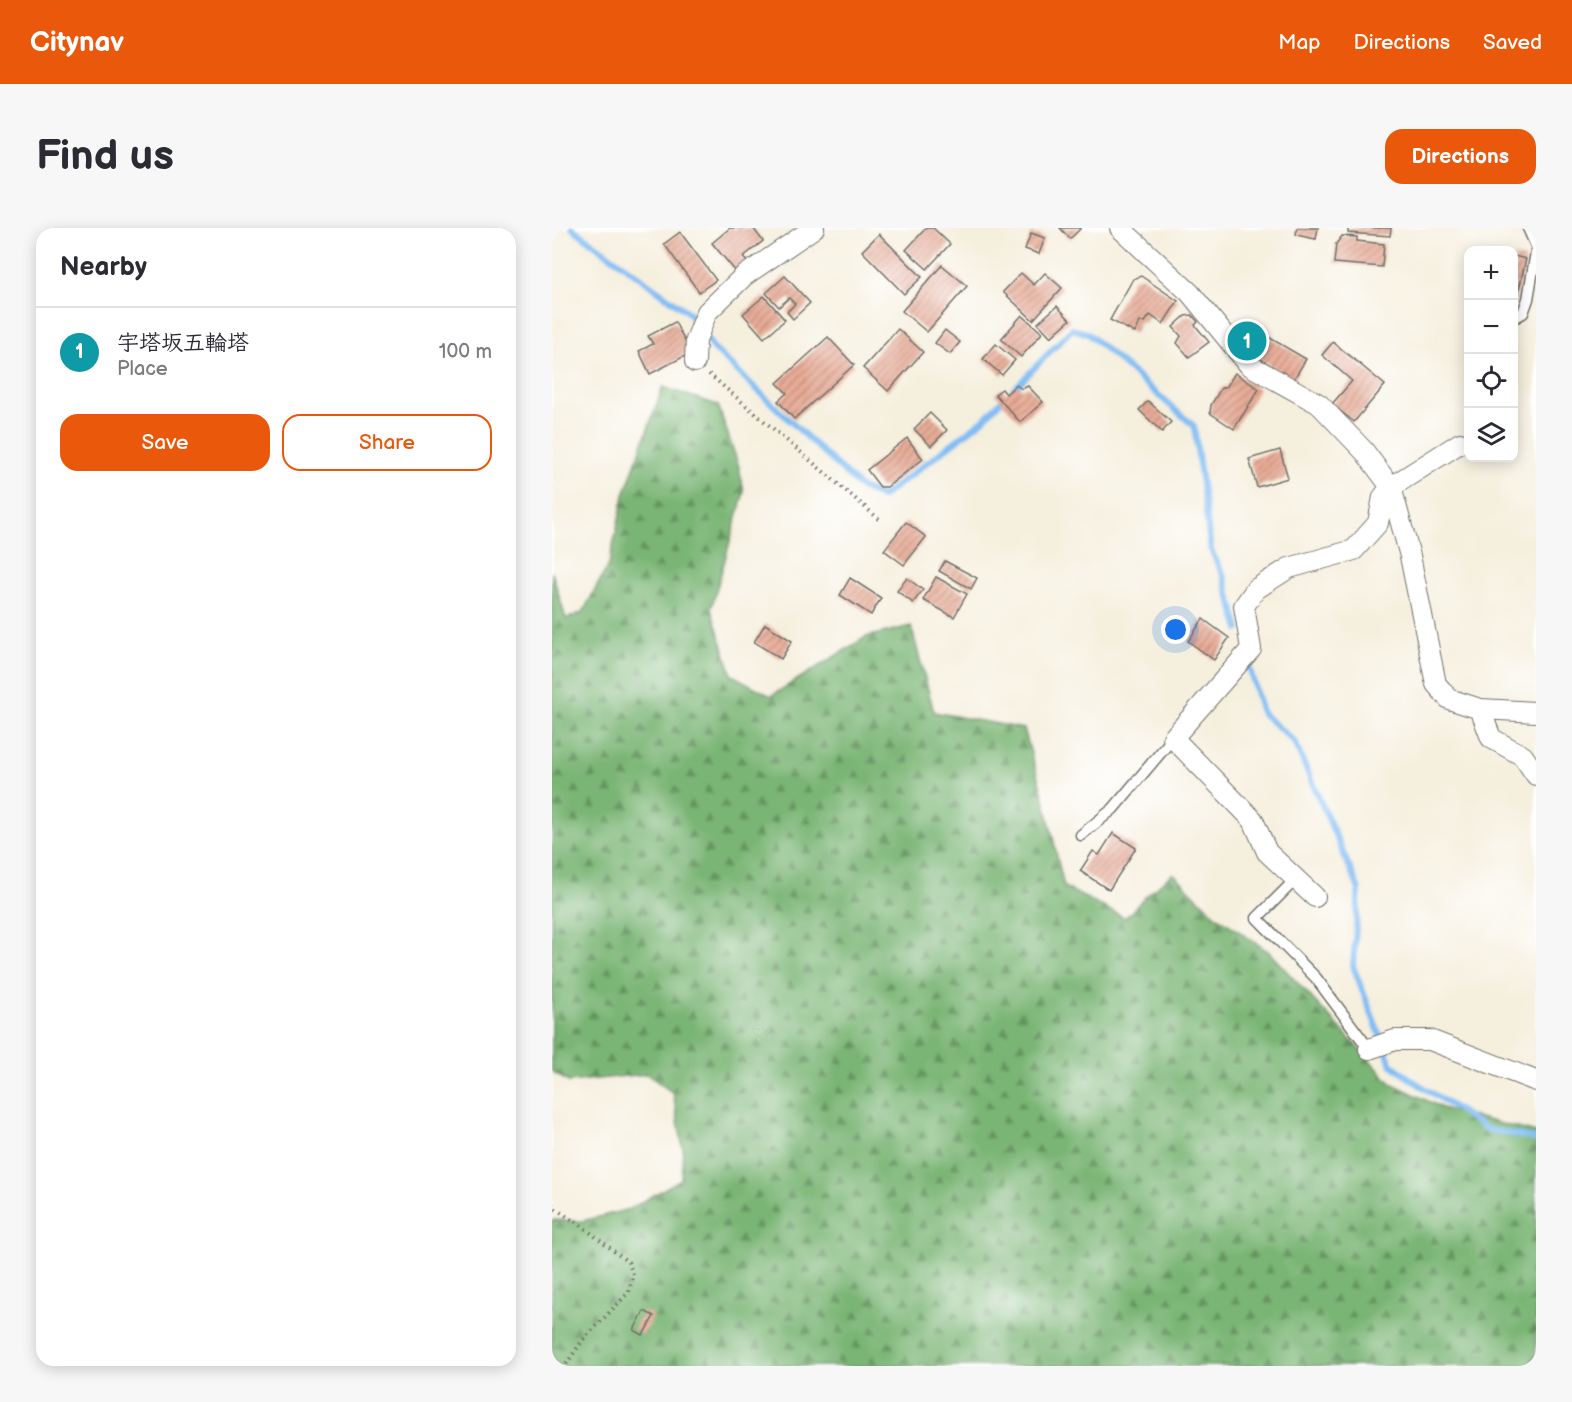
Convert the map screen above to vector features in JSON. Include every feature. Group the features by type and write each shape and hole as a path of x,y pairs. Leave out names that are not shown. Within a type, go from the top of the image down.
{"street":[{"path":"695,362 696,340 707,312 744,276 814,228"},
{"path":"1119,228 1190,293 1250,365 1320,404 1364,451 1391,487 1410,556 1436,684 1449,699 1480,710 1536,712"},
{"path":"1315,897 1267,852 1253,820 1173,738 1245,655 1244,606 1256,589 1289,568 1354,550 1378,524 1383,497 1391,487 1464,440"},
{"path":"1480,710 1491,738 1522,756 1536,775"},
{"path":"1369,1049 1395,1040 1430,1040 1536,1081"}],"lane":[{"path":"1528,228 1536,246"},
{"path":"1518,316 1523,313 1528,299 1536,252"},
{"path":"1081,835 1113,809 1173,738"},
{"path":"1296,879 1257,918 1316,978 1369,1049"}],"path":[{"path":"695,362 879,519"},
{"path":"552,1204 554,1208 582,1226 628,1262 633,1273 629,1292 582,1341 566,1366"}],"green space":[{"path":"663,387 718,405 739,467 744,492 711,609 732,675 771,696 866,637 911,626 934,712 1024,729 1045,802 1064,887 1125,918 1173,873 1215,915 1268,951 1391,1083 1442,1108 1536,1133 1536,1366 552,1366 552,1220 582,1221 630,1209 681,1179 683,1149 673,1093 647,1074 568,1082 552,1071 552,572 566,619 583,612 609,564 624,495"}],"building":[{"path":"730,228 753,228 763,241 743,257 748,263 736,272 712,243"},
{"path":"926,228 933,228 950,244 927,269 906,250"},
{"path":"1060,228 1081,228 1070,239"},
{"path":"1297,228 1318,228 1316,239 1296,235"},
{"path":"1348,228 1391,228 1390,236 1348,233"},
{"path":"680,232 716,280 699,292 664,244"},
{"path":"1031,233 1045,238 1039,254 1025,249"},
{"path":"879,234 922,277 904,294 862,251"},
{"path":"1342,236 1357,237 1357,241 1384,244 1382,267 1334,263 1336,244"},
{"path":"1518,257 1526,259 1518,293"},
{"path":"942,265 967,286 927,332 902,311"},
{"path":"1021,273 1034,285 1045,273 1062,288 1033,320 1003,292"},
{"path":"785,276 810,303 793,319 787,312 795,304 789,298 779,307 766,293"},
{"path":"1141,276 1178,301 1163,324 1150,315 1145,322 1140,322 1135,333 1110,320 1133,279"},
{"path":"764,296 785,320 764,338 743,314"},
{"path":"1057,306 1070,320 1051,337 1038,323"},
{"path":"1022,315 1042,333 1021,357 1001,339"},
{"path":"1192,315 1198,322 1195,325 1209,342 1189,357 1177,343 1181,336 1173,327 1185,316"},
{"path":"675,322 691,353 650,374 639,351 653,344 648,336"},
{"path":"898,329 923,352 888,391 863,368"},
{"path":"945,330 960,342 950,354 935,343"},
{"path":"1260,332 1306,359 1294,379 1248,352"},
{"path":"828,337 854,365 794,419 778,401 787,393 777,383"},
{"path":"1333,342 1385,385 1354,422 1332,404 1352,381 1322,355"},
{"path":"996,344 1015,360 1002,375 983,359"},
{"path":"1235,373 1259,389 1234,429 1210,413 1211,405 1221,388 1227,386"},
{"path":"1016,385 1022,389 1028,386 1043,402 1020,422 995,394 1002,389 1006,394"},
{"path":"1148,401 1171,422 1162,432 1139,410"},
{"path":"930,413 947,430 931,446 914,429"},
{"path":"907,438 923,459 887,487 880,487 867,470"},
{"path":"1280,450 1288,478 1257,487 1249,459"},
{"path":"906,522 926,537 904,565 884,550"},
{"path":"945,561 977,578 971,589 939,571"},
{"path":"936,577 967,594 954,617 923,600"},
{"path":"850,578 881,598 871,615 840,595"},
{"path":"907,578 923,590 913,603 897,591"},
{"path":"1203,619 1229,638 1214,660 1188,641"},
{"path":"765,624 792,641 781,659 754,642"},
{"path":"1113,833 1136,848 1109,890 1080,871 1093,851 1099,855"},
{"path":"644,1311 654,1316 643,1335 634,1330"}],"waterway":[{"path":"572,228 689,313 697,325"},
{"path":"1013,390 1072,329 1087,333 1194,426 1211,550 1224,577 1239,629"},
{"path":"703,333 713,348 861,488 882,497 982,421 1005,397"},
{"path":"1247,659 1262,713 1294,741 1359,889 1353,966 1391,1064 1487,1129 1536,1139"}],"place":[{"name":"宇塔坂五輪塔","path":"1247,341"}]}
